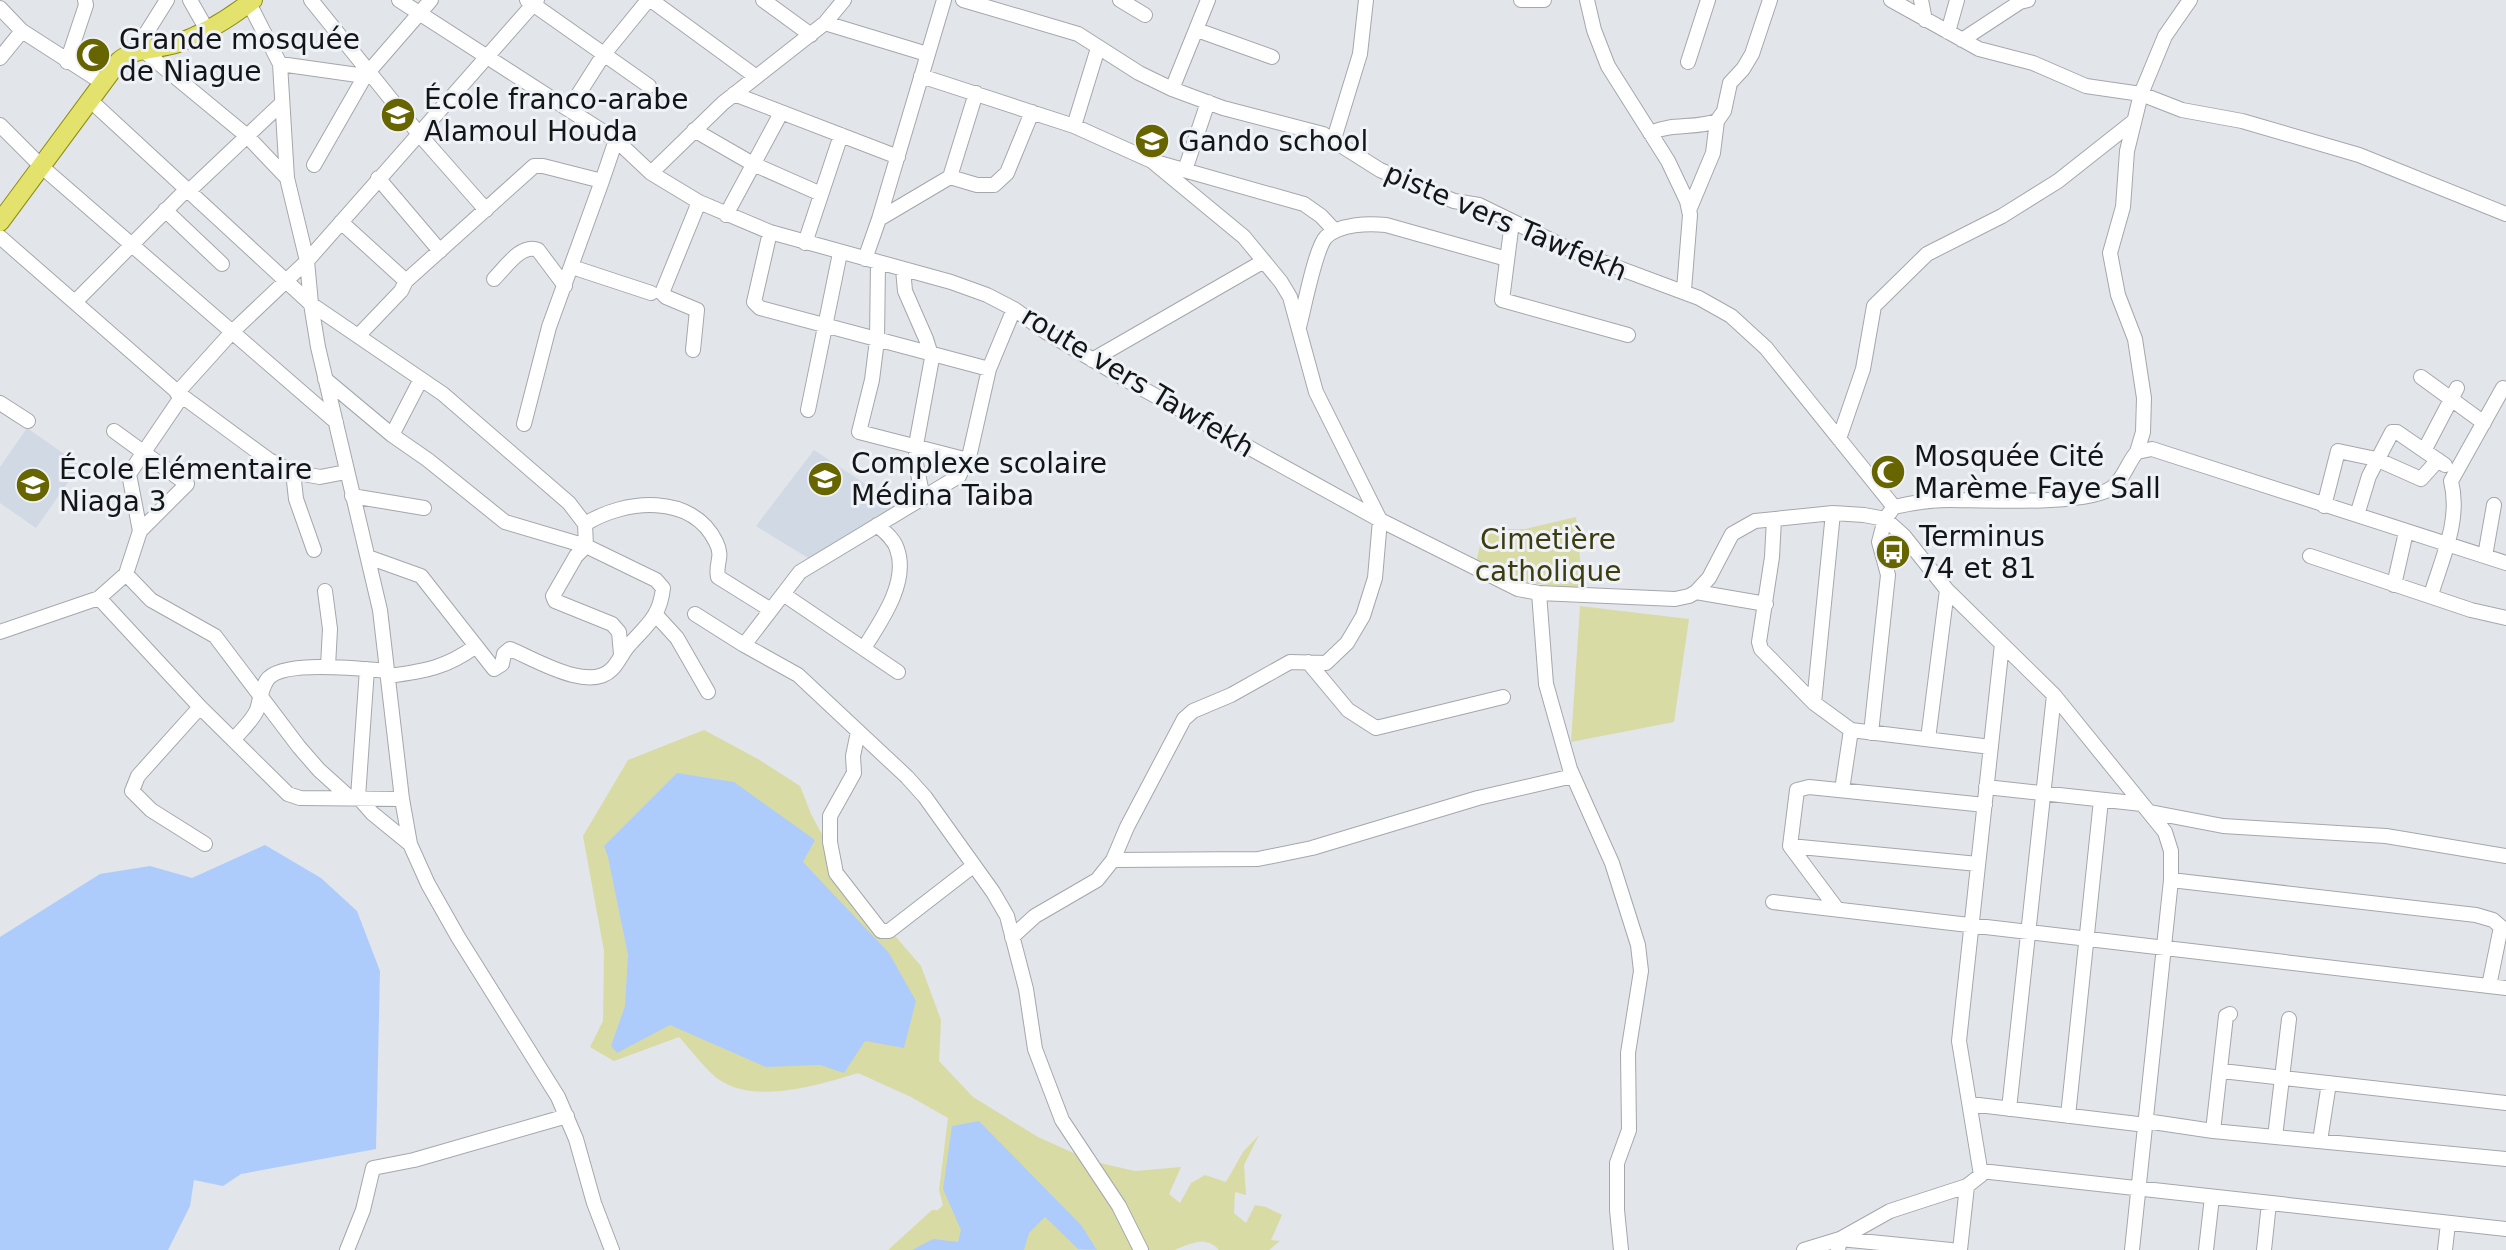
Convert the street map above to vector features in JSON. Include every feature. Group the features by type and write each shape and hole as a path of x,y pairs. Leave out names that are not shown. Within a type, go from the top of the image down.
{"main road":[{"path":"0,222 119,61 139,51 176,44 207,30 251,2"}],"street":[{"path":"67,62 85,0"},
{"path":"167,0 139,51 247,136 287,178"},
{"path":"190,0 207,30"},
{"path":"311,0 367,73 486,210"},
{"name":"route vers Tawfekh","path":"399,0 616,140 651,173 699,202 770,232 963,286 1014,309 1092,360 1380,520 1499,581 1539,593 1675,599 1696,592 1766,604"},
{"path":"314,165 367,73 431,0"},
{"path":"569,109 604,54 650,0 755,76"},
{"path":"763,0 811,35"},
{"path":"651,173 734,94 825,23 844,0"},
{"path":"944,0 879,219 872,261 877,340 872,380 859,432 968,460"},
{"name":"piste vers Tawfekh","path":"963,0 1078,34 1172,89 1208,102 1313,130 1334,139 1356,157 1380,170 1454,201 1479,205 1614,268 1684,290 1731,316 1755,337 1839,439 1904,536 1947,590 2054,695 2165,832 2171,851 2171,880 2132,1250"},
{"path":"1120,0 1145,15"},
{"path":"1172,89 1208,0"},
{"path":"1334,139 1360,54 1366,0"},
{"path":"1587,0 1594,30 1608,66 1668,161 1690,208"},
{"path":"1688,62 1708,0"},
{"path":"1684,290 1690,208 1711,159 1717,121 1724,111 1730,83 1752,54 1770,0"},
{"path":"1898,0 1925,20 1979,49 2033,63 2086,86 2141,94 2182,110 2242,121 2359,155 2506,214"},
{"path":"1921,0 1925,20"},
{"path":"1948,32 1957,0"},
{"path":"1696,592 1709,578 1732,534 1745,524 1833,513 1889,513 1945,500 2067,498 2104,492 2115,485 2137,452 2143,432 2144,398 2135,339 2118,295 2110,262 2111,245 2123,207 2127,151 2141,94 2165,36 2190,0"},
{"path":"140,531 129,474 179,394 232,332 307,261 532,1 649,86"},
{"path":"1962,40 2023,1"},
{"path":"251,2 280,64 287,178 307,261 311,304 325,379 380,610 410,844 458,937 558,1097 612,1250"},
{"path":"0,8 22,31 103,83"},
{"path":"825,23 927,54"},
{"path":"1197,30 1272,57"},
{"path":"0,58 22,31"},
{"path":"1074,126 1098,48"},
{"path":"280,64 367,73"},
{"path":"921,76 1074,126 1152,161 1304,204 1335,231"},
{"path":"879,219 950,177 976,93"},
{"path":"734,94 898,157"},
{"path":"91,101 189,189 284,282 311,304 443,394 569,503 585,524 586,546 576,556 553,596 555,601 612,624 619,632 621,654"},
{"path":"1185,170 1208,102"},
{"path":"75,302 165,210 282,103"},
{"path":"950,177 977,185 994,185 1007,173 1032,112"},
{"path":"726,215 781,113"},
{"path":"1650,133 1717,121"},
{"path":"1839,439 1863,369 1874,306 1883,296 1927,254 2002,216 2058,181 2134,121"},
{"path":"0,125 42,167 336,423"},
{"path":"694,130 753,164 821,194"},
{"path":"805,243 841,135"},
{"path":"524,424 549,327 616,140"},
{"path":"1012,937 1035,916 1097,880 1113,860 1184,719 1193,711 1231,695 1290,662 1326,663 1337,655 1363,616 1375,578 1380,520 1316,392 1290,297 1244,237 1152,161"},
{"path":"358,336 401,291 406,281 534,166 602,181"},
{"path":"378,178 440,251"},
{"path":"693,350 697,310 662,293 699,202"},
{"path":"165,210 222,264"},
{"path":"341,222 406,281"},
{"path":"1512,222 1501,295 1506,303 1628,335"},
{"path":"1299,328 1321,244 1335,231 1369,223 1386,225 1507,259"},
{"path":"770,232 754,302 770,312 989,369"},
{"path":"0,237 179,394 269,460 293,472 320,477 346,472"},
{"path":"494,279 524,249 532,247 538,250 565,286"},
{"path":"808,410 840,253"},
{"path":"1092,360 1264,261"},
{"path":"572,267 651,293"},
{"path":"903,269 905,291 932,358 916,445 916,464 923,498"},
{"path":"744,645 800,572 959,476 968,460 989,369 1014,309"},
{"path":"2421,377 2454,394 2484,423"},
{"path":"325,379 505,522 586,546 656,580 663,588 661,605 612,669 594,679 573,676 510,649 504,654 502,664 494,669 421,576 368,557"},
{"path":"392,435 421,379"},
{"path":"2431,595 2454,518 2455,495 2451,481 2503,388"},
{"path":"2425,449 2454,394"},
{"path":"0,403 28,421"},
{"path":"0,632 99,598 126,574 140,531 187,484 114,431"},
{"path":"2357,515 2376,459 2394,431 2456,472"},
{"path":"2137,452 2152,449 2506,563"},
{"path":"2324,506 2336,452 2340,450 2376,459 2421,479 2438,460"},
{"path":"293,472 296,499 314,550"},
{"path":"352,496 424,508"},
{"path":"585,524 641,505 658,504 702,520 717,542 722,558 716,572 718,577 771,610"},
{"path":"2485,556 2494,505"},
{"path":"1814,703 1833,513"},
{"path":"1871,733 1888,575 1879,549 1889,513"},
{"path":"1774,519 1759,642 1761,649 1814,703 1851,730 1991,747"},
{"path":"864,648 883,618 901,568 898,549 877,525"},
{"path":"2394,585 2406,532"},
{"path":"2310,556 2471,610 2506,618"},
{"path":"126,574 151,600 215,636 319,770 410,844"},
{"path":"1928,739 1947,590"},
{"path":"325,591 330,629 328,666"},
{"path":"1539,593 1546,684 1573,776 1612,863 1638,945 1641,971 1628,1053 1629,1130 1617,1163 1621,1250"},
{"path":"783,594 898,672"},
{"path":"99,598 200,707 294,797 402,799"},
{"path":"695,614 798,675 907,777 925,797 1005,911 1026,989 1035,1049 1062,1120 1119,1206 1141,1250"},
{"path":"612,624 652,620 677,638 708,692"},
{"path":"1839,1244 1890,1211 1967,1186 1978,1179 1981,1171 1959,1041 2002,644"},
{"path":"234,739 253,717 268,677 274,674 328,666 389,674 441,667 456,661 476,646"},
{"path":"1308,662 1348,710 1376,728 1503,697"},
{"path":"354,797 367,669"},
{"path":"2009,1109 2054,695"},
{"path":"200,707 138,776 132,791 151,810 205,844"},
{"path":"1842,790 1851,730"},
{"path":"858,732 853,756 854,773 830,816 830,842 833,864 840,880 881,931 889,931 973,866"},
{"path":"1113,860 1258,859 1312,848 1478,798 1573,776"},
{"path":"1837,909 1790,846 1797,790 1809,787 1985,805"},
{"path":"1986,787 2101,800 2223,826 2386,836 2506,856"},
{"path":"2068,1116 2101,800"},
{"path":"1790,846 1978,864"},
{"path":"2171,880 2476,915 2493,920 2501,927 2489,986"},
{"path":"1773,902 2506,988"},
{"path":"2213,1131 2226,1016 2230,1014"},
{"path":"2275,1137 2289,1019"},
{"path":"2222,1071 2506,1103"},
{"path":"2320,1141 2329,1083"},
{"path":"1970,1104 2506,1159"},
{"path":"347,1250 363,1210 373,1168 414,1160 567,1116"},
{"path":"1981,1171 2506,1229"},
{"path":"1960,1250 1967,1186"},
{"path":"2206,1250 2212,1197"},
{"path":"2264,1250 2269,1203"},
{"path":"2445,1250 2448,1223"},
{"path":"1804,1250 1839,1244 1951,1250"}],"shaded area":[{"name":"École Elémentaire Niaga 3","path":"27,428 80,465 36,528 0,503 0,467"},
{"name":"Complexe scolaire Médina Taiba","path":"814,450 900,507 813,561 756,526"}],"green space":[{"name":"Cimetière catholique","path":"1576,517 1583,589 1513,581 1476,563 1483,532 1489,529 1525,529"},
{"path":"1580,606 1689,619 1674,722 1571,742"},
{"path":"704,730 800,786 811,814 846,879 921,966 941,1020 939,1061 973,1097 1038,1137 1091,1161 1135,1171 1181,1167 1169,1194 1180,1203 1191,1183 1205,1175 1226,1182 1243,1152 1259,1135 1244,1165 1246,1195 1235,1192 1234,1213 1246,1223 1255,1205 1282,1215 1271,1240 1280,1241 1269,1250 1219,1250 1203,1242 1174,1250 888,1250 932,1210 938,1210 943,1205 939,1190 948,1118 858,1073 787,1090 750,1091 733,1087 713,1075 679,1037 614,1061 590,1047 603,1021 604,951 583,836 628,760"}],"water":[{"path":"677,773 734,782 815,840 803,862 889,953 916,1001 904,1048 865,1041 844,1073 820,1065 766,1067 670,1025 617,1053 611,1046 625,1006 628,955 604,846"},
{"path":"265,845 321,878 357,911 380,971 376,1149 241,1174 223,1186 194,1180 190,1206 168,1250 0,1250 0,937 100,874 150,866 192,878"},
{"path":"979,1121 1081,1225 1097,1250 1078,1249 1045,1217 1029,1233 1024,1250 912,1250 933,1239 958,1242 961,1230 943,1189 952,1126"}],"place":[{"name":"Grande mosquée de Niague","path":"93,55"},
{"name":"École franco-arabe Alamoul Houda","path":"398,115"},
{"name":"Gando school","path":"1152,141"},
{"name":"Mosquée Cité Marème Faye Sall","path":"1888,472"},
{"name":"Complexe scolaire Médina Taiba","path":"825,479"},
{"name":"École Elémentaire Niaga 3","path":"33,485"},
{"name":"Terminus 74 et 81","path":"1893,552"}]}
